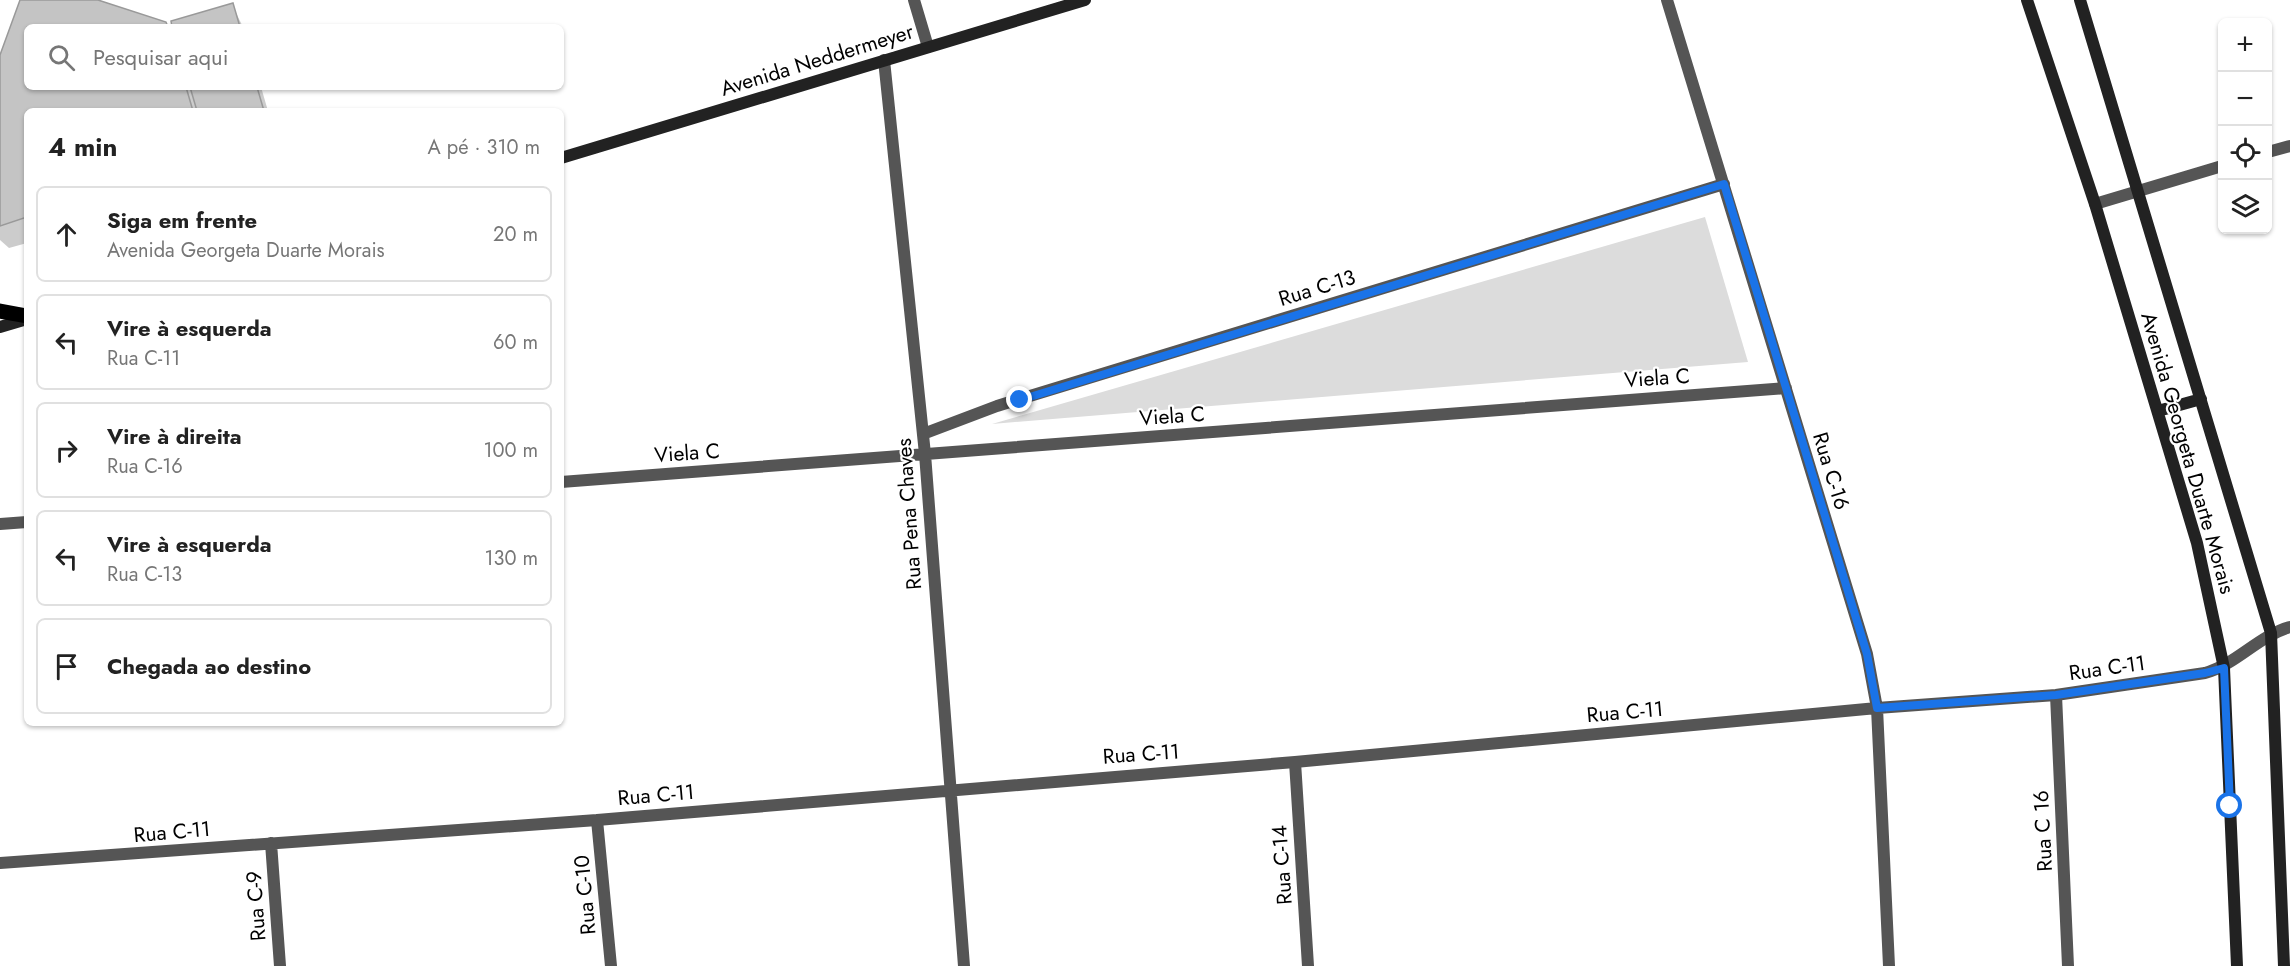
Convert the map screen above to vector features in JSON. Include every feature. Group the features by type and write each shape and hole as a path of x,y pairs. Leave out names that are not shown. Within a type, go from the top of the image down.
{"main road":[{"name":"Avenida Neddermeyer","path":"564,157 1085,0"},
{"name":"Avenida Georgeta Duarte Morais","path":"2026,0 2095,204 2197,543 2224,668 2237,966"},
{"name":"Avenida Georgeta Duarte Morais","path":"2080,0 2271,633 2284,966"},
{"path":"0,311 24,316"},
{"path":"0,327 24,318"},
{"path":"2158,411 2201,399"}],"street":[{"path":"914,0 928,47"},
{"name":"Rua C-16","path":"1667,0 1867,654 1877,708 1889,966"},
{"name":"Rua Pena Chaves","path":"884,60 925,454 964,966"},
{"path":"2272,151 2290,146"},
{"path":"2095,204 2218,167"},
{"name":"Rua C-13","path":"922,434 997,406 1724,184"},
{"name":"Viela C","path":"564,482 1786,388"},
{"path":"0,524 24,522"},
{"name":"Rua C-11","path":"0,864 597,820 1295,762 1877,708 2056,695 2205,673 2224,668 2271,633 2290,627"},
{"name":"Rua C 16","path":"2056,695 2068,966"},
{"name":"Rua C-14","path":"1295,762 1308,966"},
{"name":"Rua C-10","path":"597,820 611,966"},
{"name":"Rua C-9","path":"271,843 280,966"}],"shaded area":[{"path":"1705,217 1748,362 992,424"}],"building":[{"path":"20,0 98,0 167,24 24,24 24,90 187,90 192,108 24,108 24,218 0,226 0,55"},
{"path":"233,3 239,24 172,24 171,21"},
{"path":"191,90 258,90 263,108 196,108"}],"route":[{"path":"1020,400 1724,184 1867,654 1877,708 2056,695 2205,673 2224,668 2230,806"}]}
